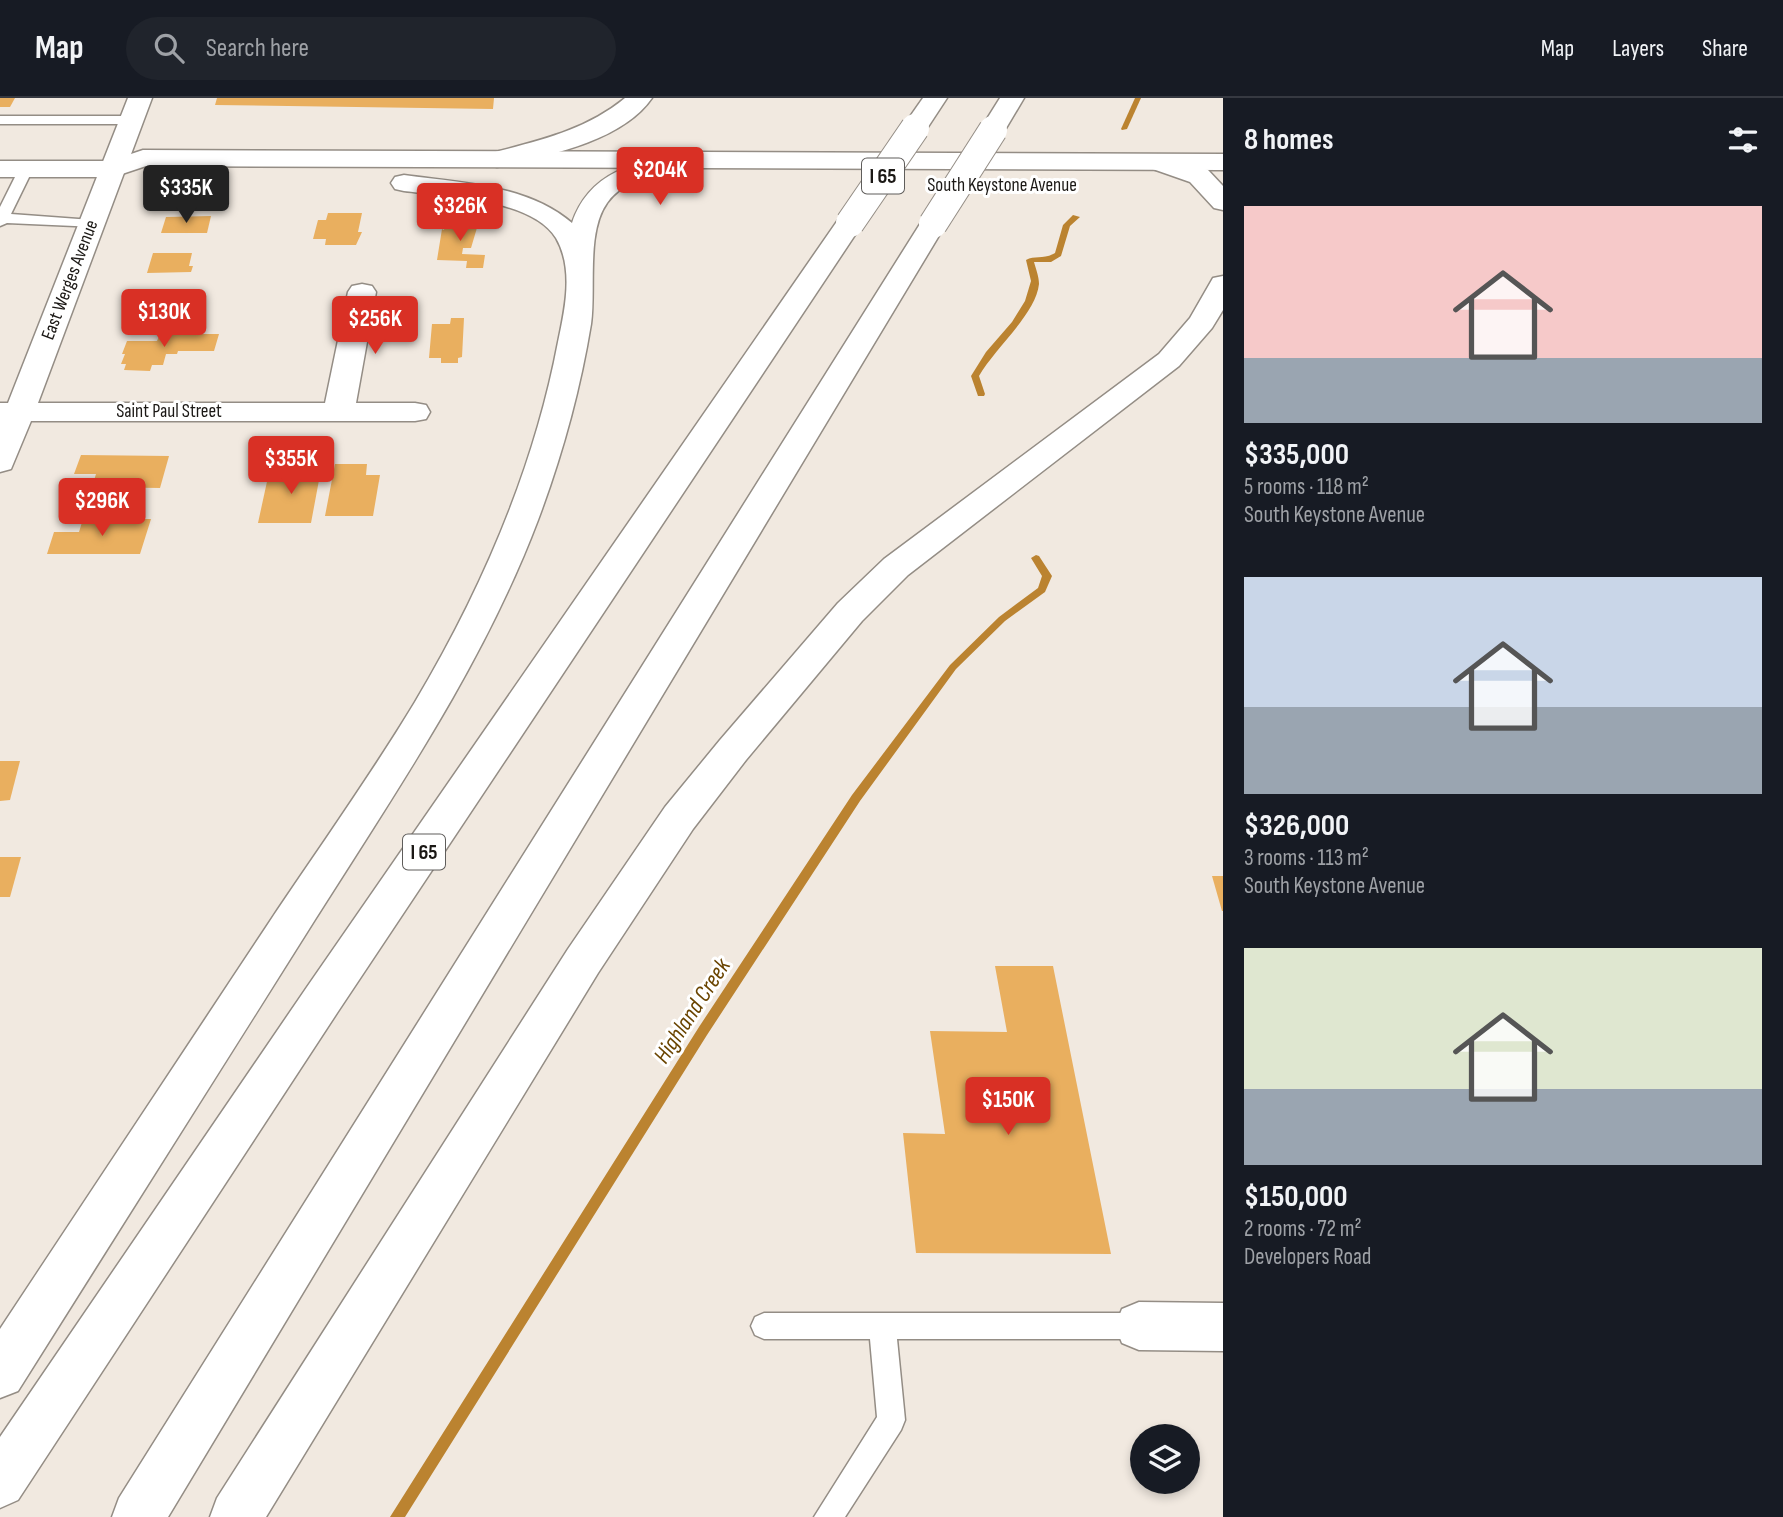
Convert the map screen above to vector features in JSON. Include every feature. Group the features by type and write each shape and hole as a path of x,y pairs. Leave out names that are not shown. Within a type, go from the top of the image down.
{"main road":[{"path":"497,159 552,146 591,133 619,116 640,98"},
{"path":"0,1373 427,713 467,640 513,545 545,459 571,358 579,310 580,268 589,211 597,197 629,172 623,143 645,109 648,98"},
{"name":"I 65","path":"0,1482 322,1000 935,98"},
{"path":"138,1517 1012,98"},
{"name":"East Werges Avenue","path":"0,462 10,412 92,225 136,109"},
{"name":"South Keystone Avenue","path":"13,169 113,169 143,158 497,159 629,172"},
{"name":"South Keystone Avenue","path":"113,169 137,182 404,183 629,172 1223,162"},
{"path":"1159,163 1182,168 1209,185"},
{"name":"South Keystone Avenue","path":"686,172 1209,185"},
{"path":"404,183 528,206 554,220 563,229 571,241 580,268"},
{"path":"236,1517 583,961 679,818 733,750 850,612 897,567 1169,360 1202,322 1223,284"},
{"path":"339,410 362,292"},
{"name":"Saint Paul Street","path":"10,412 415,412"},
{"path":"1139,1326 1223,1327"}],"lane":[{"path":"0,120 136,109"},
{"path":"13,169 2,214 92,225"},
{"path":"764,1326 1139,1326"},
{"path":"828,1517 891,1420 882,1326"}],"building":[{"path":"0,98 15,98 10,107 0,107"},
{"path":"217,98 494,98 493,109 215,105"},
{"path":"328,213 362,213 358,232 362,232 356,245 325,245 326,239 313,239 318,220 326,220"},
{"path":"211,216 207,233 161,233 166,217"},
{"path":"446,220 479,221 471,248 463,248 462,254 485,255 483,268 466,268 467,261 437,260"},
{"path":"153,253 192,253 189,266 193,266 191,272 147,273"},
{"path":"451,318 464,318 462,357 458,358 458,363 441,363 441,358 429,358 432,324 450,324"},
{"path":"160,334 219,334 214,351 178,351 177,354 166,354 163,365 152,365 150,371 124,370 126,364 121,364 125,354 122,354 127,341 157,341"},
{"path":"81,455 169,456 160,488 92,487 96,474 74,474"},
{"path":"291,464 322,464 311,523 258,523 268,477 288,477"},
{"path":"335,464 367,464 366,475 380,475 373,516 325,516"},
{"path":"83,519 151,519 140,554 47,554 54,532 79,532"},
{"path":"0,761 20,761 10,800 0,801"},
{"path":"0,857 21,857 10,897 0,897"},
{"path":"1212,876 1223,876 1223,911 1222,911"},
{"path":"995,966 1053,966 1111,1254 916,1253 903,1133 945,1134 930,1031 1007,1032"}],"waterway":[{"name":"Highland Creek","path":"1124,129 1138,98"},
{"name":"Highland Creek","path":"981,394 975,376 1023,312 1034,288 1035,278 1030,260 1048,260 1058,254 1067,225 1076,217"},
{"name":"Highland Creek","path":"397,1517 703,1031 856,798 953,667 1002,619 1042,590 1047,576 1036,558"}]}
